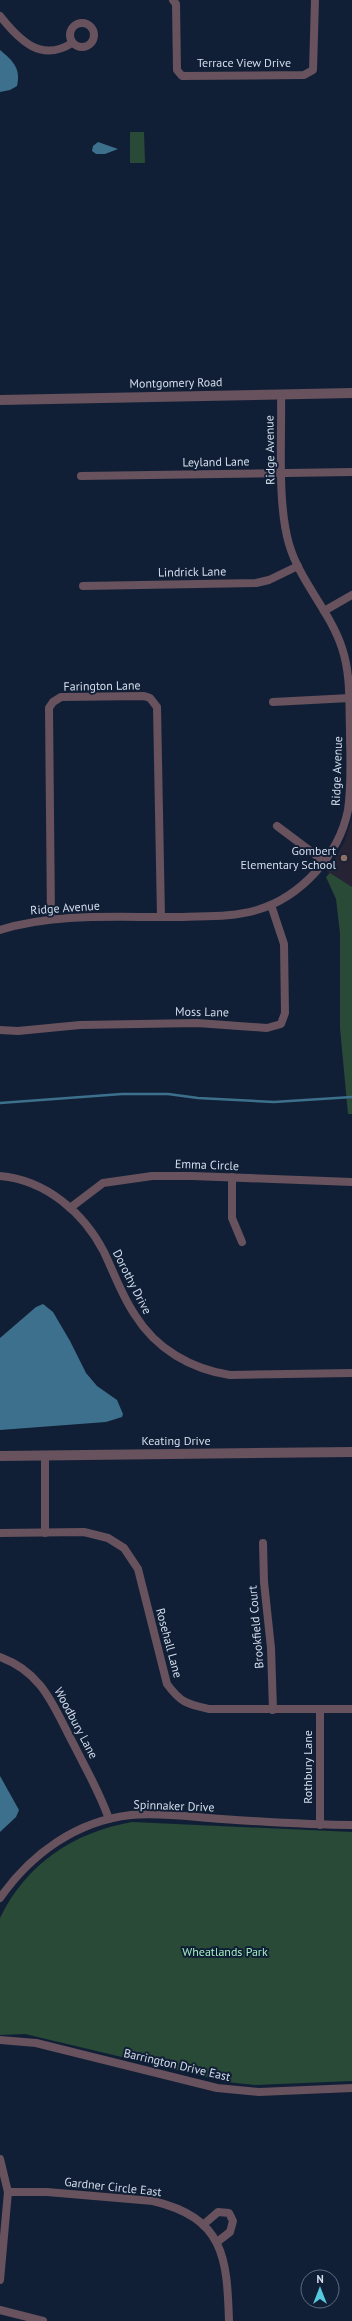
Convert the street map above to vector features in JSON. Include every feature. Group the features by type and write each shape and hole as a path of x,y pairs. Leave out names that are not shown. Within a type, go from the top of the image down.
{"street":[{"name":"Terrace View Drive","path":"173,0 176,4 177,70 182,76 304,75 313,70 315,0"},
{"path":"0,16 15,35 25,43 35,47 54,50 65,47 72,42"},
{"name":"Montgomery Road","path":"0,400 352,393"},
{"name":"Ridge Avenue","path":"0,930 31,922 51,919 233,915 271,905 303,884 325,862 340,836 349,805 351,786 350,698 343,650 324,611 298,566 285,527 282,473 281,395"},
{"name":"Leyland Lane","path":"81,476 352,472"},
{"name":"Lindrick Lane","path":"83,586 256,583 269,580 298,566"},
{"path":"324,611 352,595"},
{"name":"Farington Lane","path":"51,919 49,708 57,699 66,697 137,695 150,698 157,707 161,917"},
{"path":"273,702 350,698"},
{"path":"277,826 325,862"},
{"name":"Moss Lane","path":"0,1030 14,1031 80,1025 197,1023 267,1028 281,1024 286,1013 284,944 271,905"},
{"name":"Dorothy Drive","path":"0,1176 33,1184 46,1190 70,1208 86,1224 95,1237 135,1316 155,1340 179,1359 215,1373 230,1375 352,1373"},
{"name":"Emma Circle","path":"70,1208 97,1186 115,1180 171,1176 352,1182"},
{"path":"232,1178 232,1218 242,1242"},
{"name":"Keating Drive","path":"0,1456 352,1452"},
{"path":"45,1455 45,1533"},
{"name":"Rosehall Lane","path":"0,1534 84,1532 100,1535 113,1540 131,1555 138,1569 161,1667 167,1684 176,1697 190,1705 209,1709 352,1709"},
{"name":"Brookfield Court","path":"263,1543 264,1582 271,1648 273,1710"},
{"name":"Woodbury Lane","path":"0,1657 24,1670 44,1689 60,1713 74,1745 95,1781 109,1819"},
{"name":"Rothbury Lane","path":"320,1710 320,1825"},
{"name":"Spinnaker Drive","path":"0,1898 14,1877 36,1856 60,1839 109,1819 131,1815 157,1815 320,1825 352,1825"},
{"name":"Barrington Drive East","path":"0,2040 36,2043 217,2088 258,2092 352,2088"},
{"path":"0,2159 8,2192 0,2280"},
{"name":"Gardner Circle East","path":"8,2192 47,2192 153,2201 183,2210 203,2225 217,2242 226,2270 229,2321"},
{"path":"203,2225 218,2212 229,2213 233,2221 230,2232 217,2242"},
{"path":"0,2310 43,2321"}],"shaded area":[{"name":"Gombert Elementary School","path":"352,819 352,887 327,872 344,843"}],"green space":[{"path":"130,132 144,132 145,163 130,163"},
{"path":"330,873 352,887 352,1114 348,1114 340,1028 340,933 336,899 326,877"},
{"name":"Wheatlands Park","path":"132,1822 352,1832 352,2081 255,2085 227,2082 25,2034 0,2035 0,1918 11,1899 23,1882 54,1854 91,1834"}],"water":[{"path":"0,50 15,65 18,80 17,86 10,90 0,92"},
{"path":"98,142 118,149 105,154 96,154 92,151 93,146"},
{"path":"43,1304 53,1312 86,1373 97,1386 117,1400 123,1414 122,1417 106,1422 0,1430 0,1338 36,1307"},
{"path":"0,1776 19,1810 16,1817 0,1832"}],"waterway":[{"path":"0,1103 122,1094 168,1094 198,1098 274,1102 352,1097"}],"place":[{"name":"Gombert Elementary School","path":"344,858"}]}
